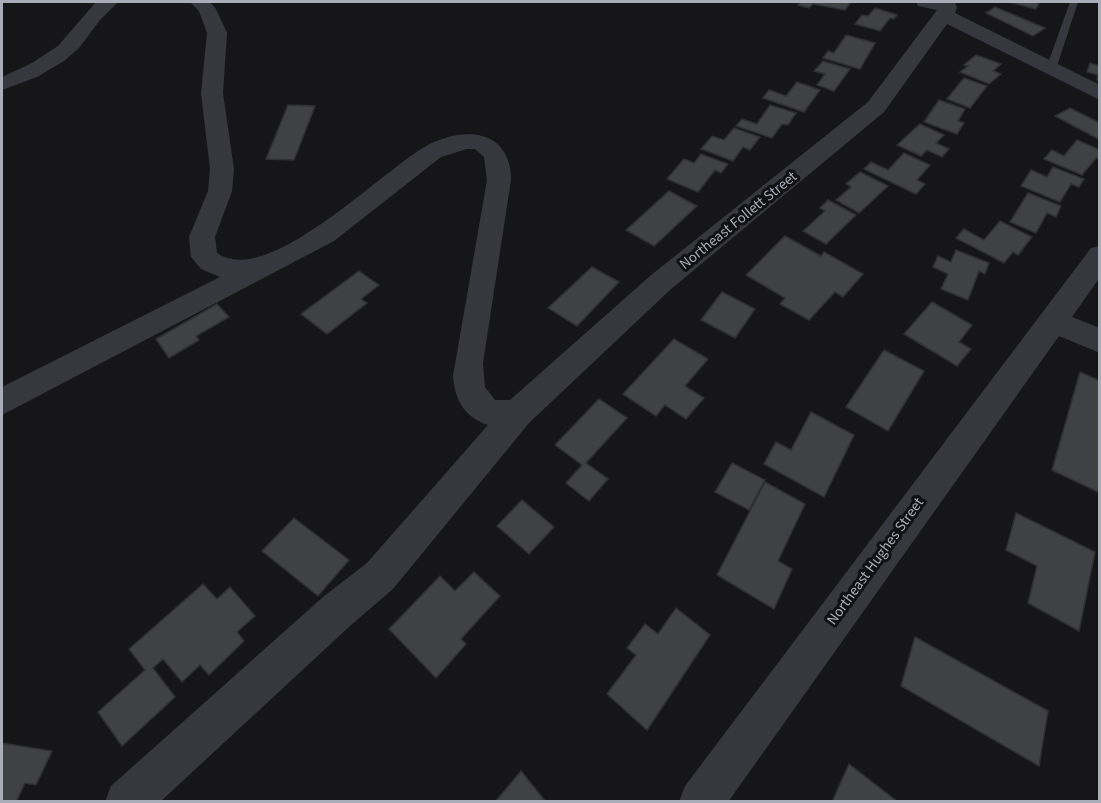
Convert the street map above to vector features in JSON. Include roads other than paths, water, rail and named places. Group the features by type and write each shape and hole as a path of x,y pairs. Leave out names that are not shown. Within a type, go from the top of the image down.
{"street":[{"path":"2,84 57,56 71,44 94,14 109,2"},
{"path":"199,2 207,9 217,33 212,93 222,169 220,191 202,237 204,256 217,267 237,272 273,264"},
{"path":"942,6 1051,69 1100,94"},
{"name":"Northeast Follett Street","path":"128,801 337,611 380,576 518,413 660,283 876,106 942,6"},
{"path":"2,402 194,301 273,264 325,235 433,152 449,143 478,143 490,148 497,158 497,204 468,363 467,381 472,397 484,411 499,416 518,413"},
{"name":"Northeast Hughes Street","path":"700,801 1100,255"},
{"path":"1053,322 1100,341"}],"lane":[{"path":"1051,69 1074,2"}]}
